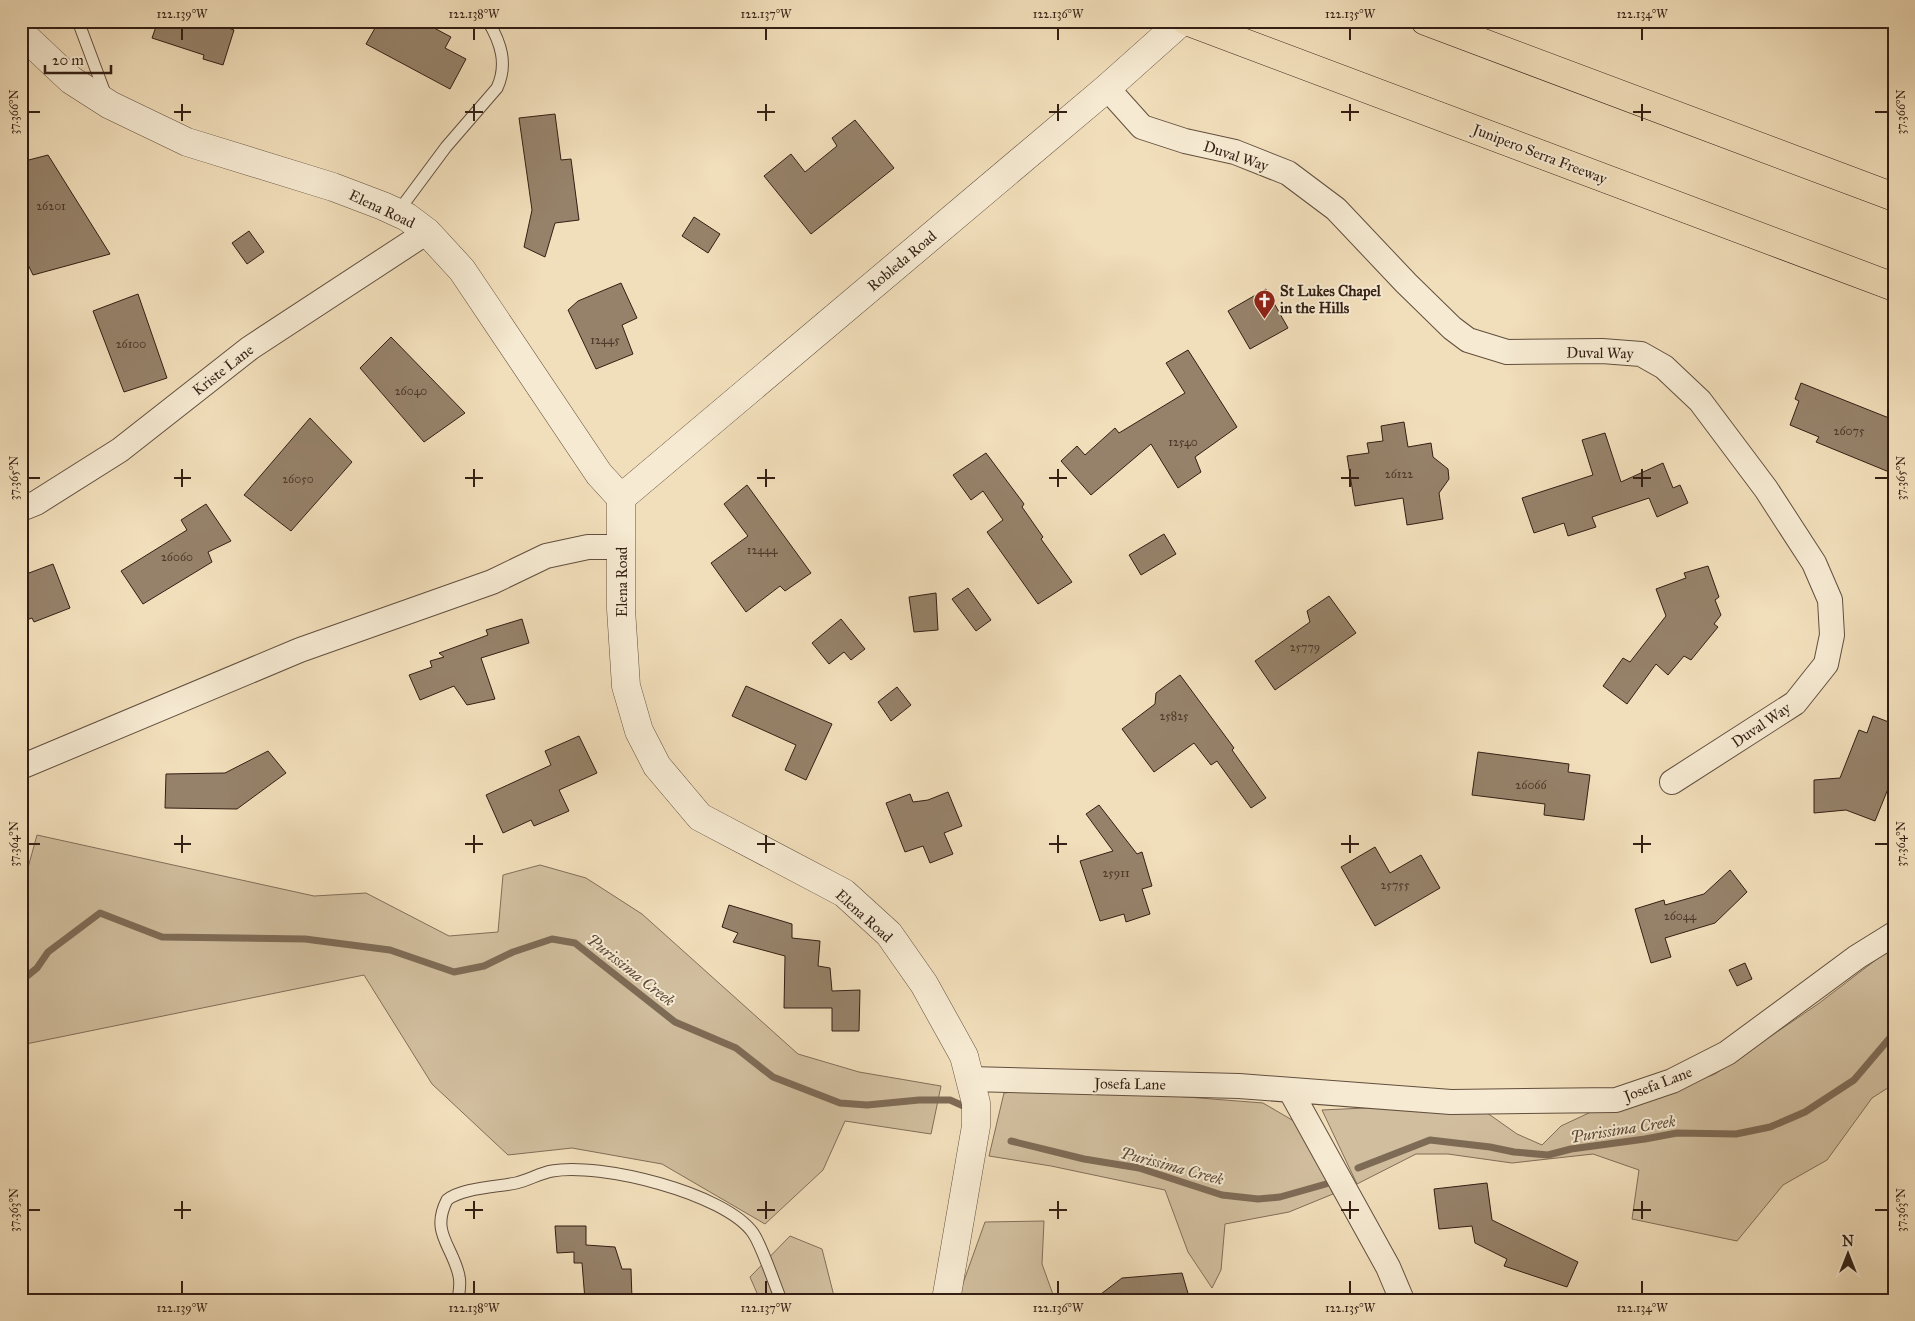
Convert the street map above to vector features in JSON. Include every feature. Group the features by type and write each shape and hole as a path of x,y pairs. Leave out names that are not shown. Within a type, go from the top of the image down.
{"highway":[{"name":"Junipero Serra Freeway","path":"1186,21 1894,287"},
{"path":"1425,21 1894,197"}],"street":[{"name":"Robleda Road","path":"621,498 1107,88 1182,21"},
{"name":"Elena Road","path":"21,33 71,80 110,105 187,142 333,187 396,213 427,232 462,270 599,474 621,498 621,609 626,686 640,731 657,766 700,817 844,893 889,934 924,984 964,1056 976,1103 976,1126 946,1300"},
{"name":"Duval Way","path":"1107,88 1142,127 1186,141 1235,152 1288,173 1336,209 1406,283 1452,328 1468,340 1507,352 1602,350 1641,354 1664,367 1700,401 1766,489 1814,564 1830,600 1832,635 1826,664 1795,703 1672,782"},
{"name":"Kriste Lane","path":"21,509 36,504 120,450 250,348 427,232"},
{"path":"21,767 300,650 492,582 546,556 588,547 622,547"},
{"name":"Josefa Lane","path":"970,1079 1239,1086 1451,1102 1616,1100 1672,1081 1727,1053 1857,957 1894,934"},
{"path":"1290,1090 1388,1266 1402,1300"}],"lane":[{"path":"78,21 110,105"},
{"path":"396,213 446,147 497,88 502,77 503,53 488,21"},
{"path":"458,1300 459,1277 442,1236 440,1222 447,1200 464,1192 496,1187 552,1171 601,1170 648,1179 728,1211 753,1233 780,1300"}],"shaded area":[{"path":"37,835 314,896 366,893 449,936 498,932 503,875 540,865 586,878 642,914 798,1054 859,1072 941,1086 931,1134 845,1121 823,1170 765,1224 662,1164 572,1148 508,1155 432,1084 364,975 21,1045 21,893"},
{"path":"1894,946 1894,1084 1872,1098 1827,1160 1783,1185 1737,1241 1632,1219 1639,1170 1593,1154 1512,1163 1448,1154 1416,1154 1357,1184 1322,1110 1473,1103 1517,1134 1542,1145 1561,1126 1593,1111 1650,1099 1715,1074 1818,1004"},
{"path":"1060,1087 1263,1103 1304,1127 1333,1194 1289,1212 1225,1224 1221,1270 1212,1288 1188,1252 1165,1190 1051,1166 989,1156 1004,1093"},
{"path":"1044,1221 1042,1264 1055,1300 957,1300 985,1222"},
{"path":"790,1236 822,1249 835,1300 760,1300 750,1277"}],"building":[{"path":"158,21 209,21 234,30 223,65 203,59 204,55 152,38"},
{"path":"379,21 421,21 451,37 445,48 466,59 450,89 366,44"},
{"path":"555,114 561,160 571,159 579,220 555,223 545,257 524,247 532,210 519,118"},
{"path":"855,120 894,168 811,234 764,176 791,154 805,172 837,146 832,138"},
{"path":"48,155 110,254 33,275 21,250 21,162"},
{"path":"694,217 720,234 708,253 682,236"},
{"path":"249,231 264,252 247,264 232,243"},
{"path":"621,283 637,318 622,325 633,354 596,369 568,310 578,301"},
{"name":"St Lukes Chapel in the Hills","path":"1266,289 1288,328 1250,349 1228,311"},
{"path":"138,294 167,378 124,392 93,311"},
{"path":"391,337 465,413 424,442 360,368"},
{"path":"1188,350 1237,427 1195,457 1201,472 1178,488 1151,444 1091,495 1061,461 1077,446 1085,455 1115,428 1119,433 1185,393 1166,363"},
{"path":"1801,383 1894,420 1894,474 1816,442 1819,437 1790,425 1799,401 1795,399"},
{"path":"310,418 352,462 291,531 244,495"},
{"path":"1404,422 1408,447 1431,443 1433,457 1448,469 1449,479 1439,493 1443,519 1407,525 1403,498 1355,506 1347,456 1369,453 1367,443 1383,441 1381,426"},
{"path":"1605,433 1621,482 1663,463 1673,488 1680,485 1688,503 1657,517 1649,498 1592,517 1596,527 1568,536 1564,523 1534,533 1522,498 1593,475 1582,440"},
{"path":"986,453 1024,504 1022,507 1043,537 1041,539 1072,582 1038,604 987,532 1003,520 983,491 971,500 953,475"},
{"path":"747,485 811,573 785,591 780,586 746,612 711,563 748,536 724,504"},
{"path":"206,504 231,541 208,552 212,562 143,604 121,571 187,530 181,520"},
{"path":"1164,534 1176,554 1141,575 1129,555"},
{"path":"53,564 70,608 34,622 32,618 21,622 21,576"},
{"path":"1708,566 1719,597 1715,600 1721,615 1714,624 1718,627 1691,660 1684,656 1668,675 1656,664 1627,704 1603,686 1623,658 1630,662 1666,616 1656,589 1686,578 1684,573"},
{"path":"968,588 991,620 976,631 952,599"},
{"path":"936,593 938,630 914,632 909,597"},
{"path":"1329,596 1356,633 1275,690 1255,661 1310,622 1307,611"},
{"path":"522,619 529,643 481,658 495,699 467,705 454,686 420,700 409,675 432,667 430,661 444,657 439,653 488,635 486,630"},
{"path":"841,619 865,649 851,660 844,652 829,664 812,643"},
{"path":"1180,675 1234,748 1232,750 1266,798 1251,808 1217,761 1211,765 1194,743 1154,772 1122,729 1155,704 1156,693"},
{"path":"746,686 832,724 806,780 785,770 796,745 732,716"},
{"path":"897,687 911,705 891,721 878,702"},
{"path":"1873,716 1894,724 1894,774 1875,821 1846,810 1814,813 1814,780 1840,778 1859,730 1867,733"},
{"path":"579,736 597,773 559,790 569,811 534,826 531,820 503,833 486,795 551,765 545,751"},
{"path":"268,751 286,773 237,809 165,808 166,774 225,773"},
{"path":"1478,752 1569,764 1568,772 1590,775 1584,820 1544,815 1545,804 1472,795"},
{"path":"948,792 962,826 944,833 953,854 930,863 923,846 905,852 886,803 910,794 913,802 928,800"},
{"path":"1099,805 1137,854 1142,852 1152,886 1142,889 1150,914 1126,922 1124,914 1100,921 1080,861 1113,851 1086,814"},
{"path":"1375,847 1390,873 1421,855 1440,888 1375,926 1341,867"},
{"path":"1730,870 1747,892 1715,923 1665,938 1671,957 1651,963 1635,909 1664,900 1665,905 1704,894"},
{"path":"729,905 792,924 792,938 820,941 818,966 830,968 832,991 860,990 859,1031 832,1031 832,1008 784,1008 785,956 733,942 738,933 722,927"},
{"path":"1745,963 1752,979 1737,986 1729,970"},
{"path":"1487,1183 1492,1220 1578,1262 1567,1287 1504,1266 1507,1259 1475,1243 1472,1226 1439,1229 1434,1189"},
{"path":"555,1226 586,1226 586,1245 615,1247 622,1269 631,1269 632,1300 585,1300 582,1263 574,1263 574,1252 557,1253"},
{"path":"1182,1273 1190,1300 1093,1300 1122,1278"}],"waterway":[{"name":"Purissima Creek","path":"21,981 37,968 48,952 100,913 162,937 305,939 390,950 454,972 484,966 513,952 552,939 575,943 675,1022 736,1048 773,1077 840,1103 867,1105 919,1100 950,1100 970,1109"},
{"name":"Purissima Creek","path":"1358,1168 1430,1140 1548,1155 1571,1149 1677,1133 1736,1134 1770,1127 1805,1112 1854,1080 1894,1033"},
{"name":"Purissima Creek","path":"1011,1141 1084,1159 1139,1168 1222,1195 1258,1199 1280,1197 1326,1184"}],"place":[{"name":"St Lukes Chapel in the Hills","path":"1264,319"}]}
